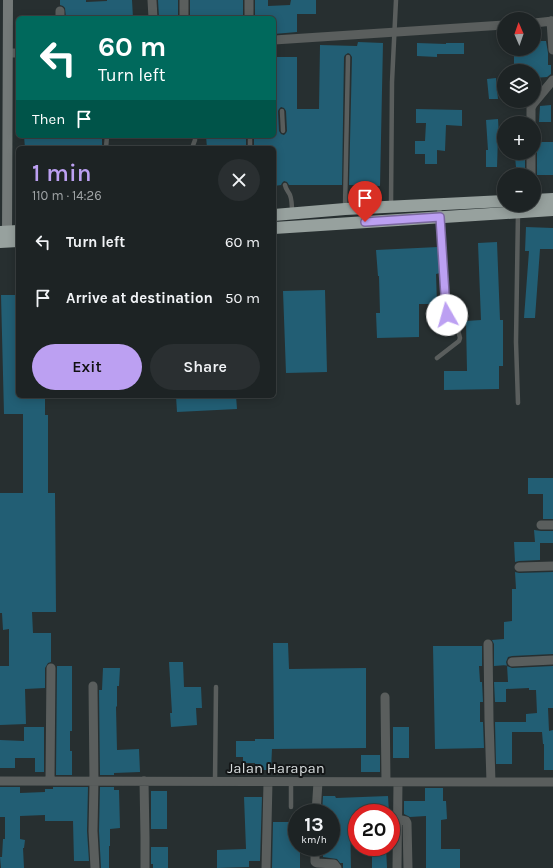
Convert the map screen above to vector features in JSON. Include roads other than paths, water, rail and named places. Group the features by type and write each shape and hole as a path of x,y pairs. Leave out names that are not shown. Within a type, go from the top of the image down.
{"highway":[{"path":"276,215 391,207 497,202"},
{"path":"276,228 518,212"}],"main road":[{"path":"8,0 4,30 13,53 8,236"}],"street":[{"path":"152,0 152,16"},
{"path":"184,0 184,16"},
{"path":"248,16 249,0"},
{"path":"541,22 552,21 553,50"},
{"path":"276,40 497,25"},
{"path":"531,116 531,108 533,104 553,80"},
{"path":"541,525 553,525"},
{"path":"519,567 553,566"},
{"path":"488,644 491,782"},
{"path":"512,662 553,660"},
{"path":"50,782 51,668"},
{"path":"92,686 94,782 93,831 95,868"},
{"path":"385,697 386,782"},
{"name":"Jalan Harapan","path":"0,781 553,782"},
{"path":"144,782 145,868"},
{"path":"266,868 268,782"},
{"path":"317,804 318,782"},
{"path":"397,804 398,782"},
{"path":"400,820 408,823 408,868"},
{"path":"315,856 315,862 334,864 337,868"},
{"path":"397,856 397,868"}],"lane":[{"path":"391,207 392,82 396,0"},
{"path":"345,210 348,57"},
{"path":"282,111 283,131"},
{"path":"285,185 291,199 292,213"},
{"path":"437,358 459,341 460,338 456,322 447,315 446,310 439,205"},
{"path":"518,212 516,342 518,403"},
{"path":"215,782 216,687"},
{"path":"291,782 291,804"}]}
